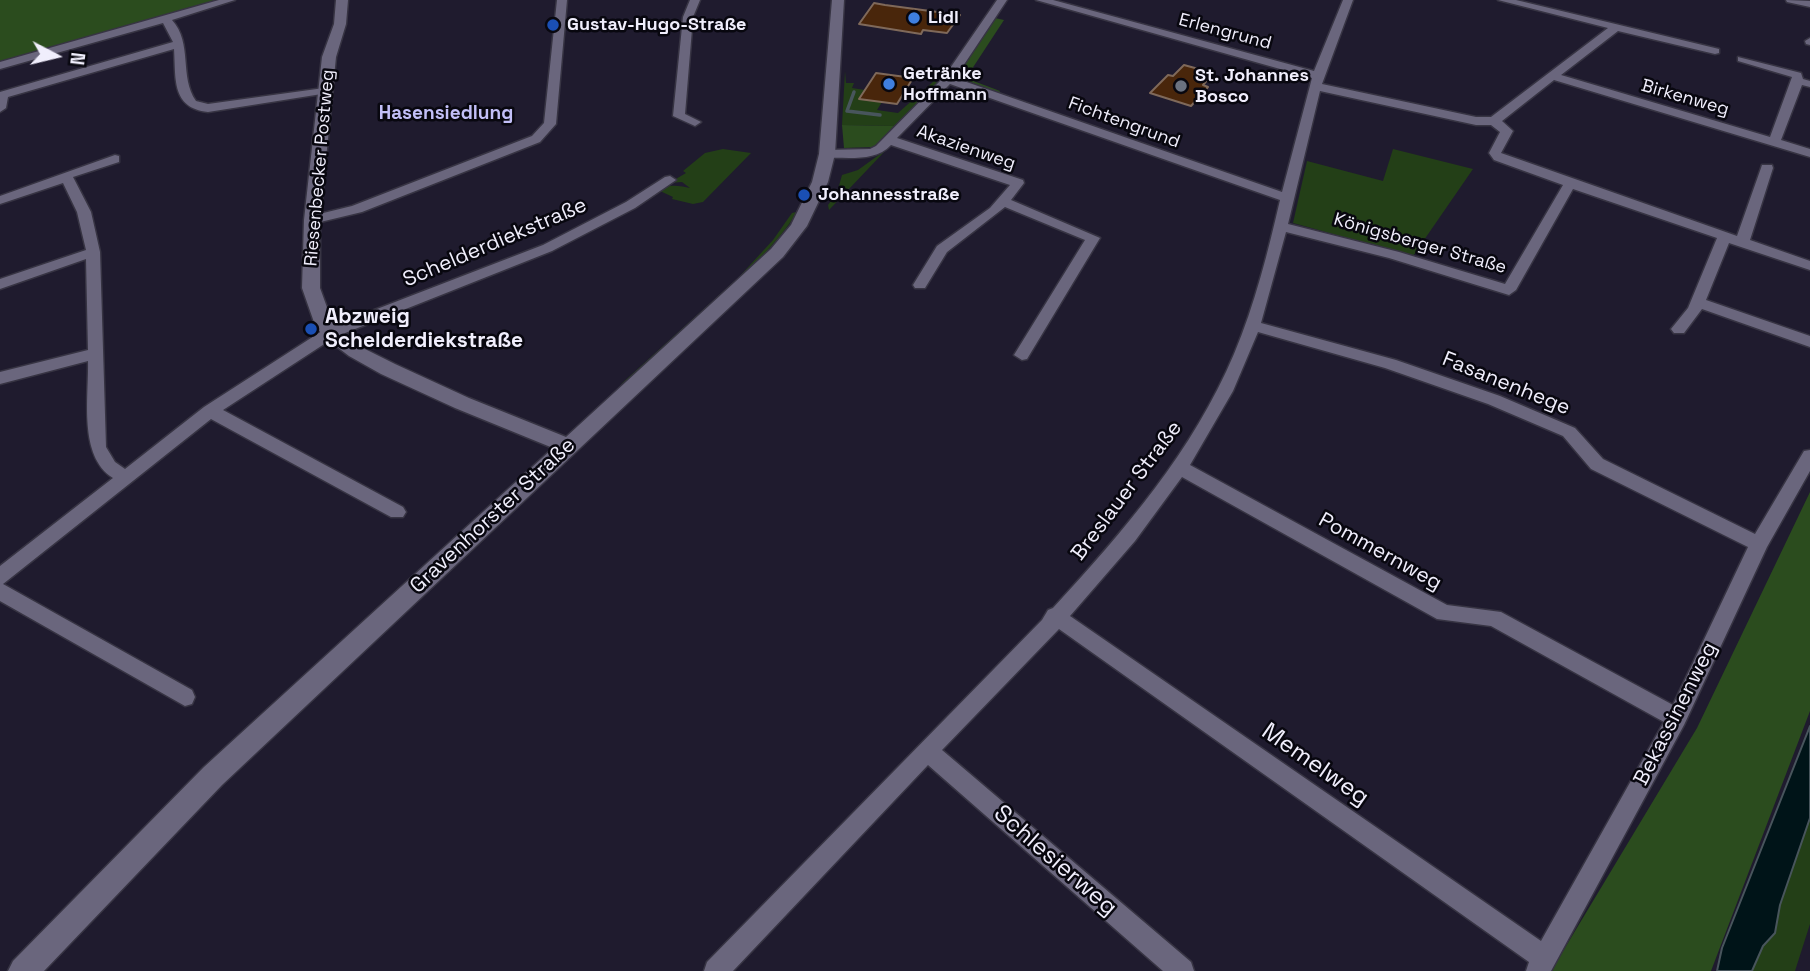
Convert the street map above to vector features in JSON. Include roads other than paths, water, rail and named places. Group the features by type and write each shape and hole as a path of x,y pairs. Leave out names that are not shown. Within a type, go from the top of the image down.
{"main road":[{"name":"Riesenbecker Postweg","path":"342,0 340,24 329,57 324,91 312,220 311,288 319,314 330,333 356,352 388,369 569,446"},
{"name":"Gravenhorster Straße","path":"23,971 213,776 778,253 808,211 820,182 827,154 838,0"}],"street":[{"path":"0,66 230,0"},
{"path":"312,220 357,209 536,139 550,124 562,0"},
{"path":"695,0 688,17 680,116 695,122"},
{"path":"827,154 872,153 890,140 948,79 1002,0"},
{"name":"Erlengrund","path":"1041,0 1316,81"},
{"name":"Breslauer Straße","path":"716,971 1019,659 1055,616 1114,555 1178,467 1224,393 1255,326 1283,227 1316,81 1348,0"},
{"path":"1503,0 1715,51"},
{"path":"1791,0 1810,4"},
{"path":"165,19 177,35 186,92 192,104 198,107 208,108 324,91"},
{"path":"1493,121 1616,27"},
{"path":"0,108 3,95 178,44"},
{"path":"1742,59 1797,75 1804,83 1774,143"},
{"name":"Birkenweg","path":"1551,76 1810,153"},
{"name":"Fichtengrund","path":"948,79 1289,200"},
{"path":"1316,81 1476,121 1493,121 1507,131 1495,153 1498,157 1810,266"},
{"name":"Akazienweg","path":"890,140 1018,183 995,211 942,249 920,285"},
{"path":"0,200 52,184 66,175 115,159"},
{"path":"1742,243 1767,168"},
{"path":"66,175 84,212 93,252 98,447 109,467 127,478"},
{"name":"Schelderdiekstraße","path":"330,333 570,238 670,180"},
{"name":"Königsberger Straße","path":"1283,227 1394,255 1509,290 1570,183"},
{"path":"1003,201 1093,238 1023,355"},
{"path":"1679,329 1698,302 1724,237"},
{"path":"0,284 93,252"},
{"path":"1698,302 1810,342"},
{"name":"Fasanenhege","path":"1255,326 1390,364 1506,405 1569,432 1597,464 1759,544"},
{"path":"0,577 210,411 330,333"},
{"path":"0,378 94,354"},
{"path":"210,411 397,512"},
{"name":"Bekassinenweg","path":"1542,964 1677,718 1759,544 1810,456"},
{"name":"Pommernweg","path":"1178,467 1444,613 1494,618 1677,718"},
{"path":"0,591 185,697"},
{"name":"Memelweg","path":"1055,616 1542,964"},
{"name":"Schlesierweg","path":"927,751 1182,971"}],"waterway":[{"path":"854,92 847,111 880,115"}],"place":[{"name":"Lidl","path":"914,18"},
{"name":"Gustav-Hugo-Straße","path":"553,25"},
{"name":"Getränke Hoffmann","path":"889,84"},
{"name":"St. Johannes Bosco","path":"1181,86"},
{"name":"Johannesstraße","path":"804,195"},
{"name":"Abzweig Schelderdiekstraße","path":"311,329"}],"district":[{"name":"Hasensiedlung","path":"446,114"}]}
